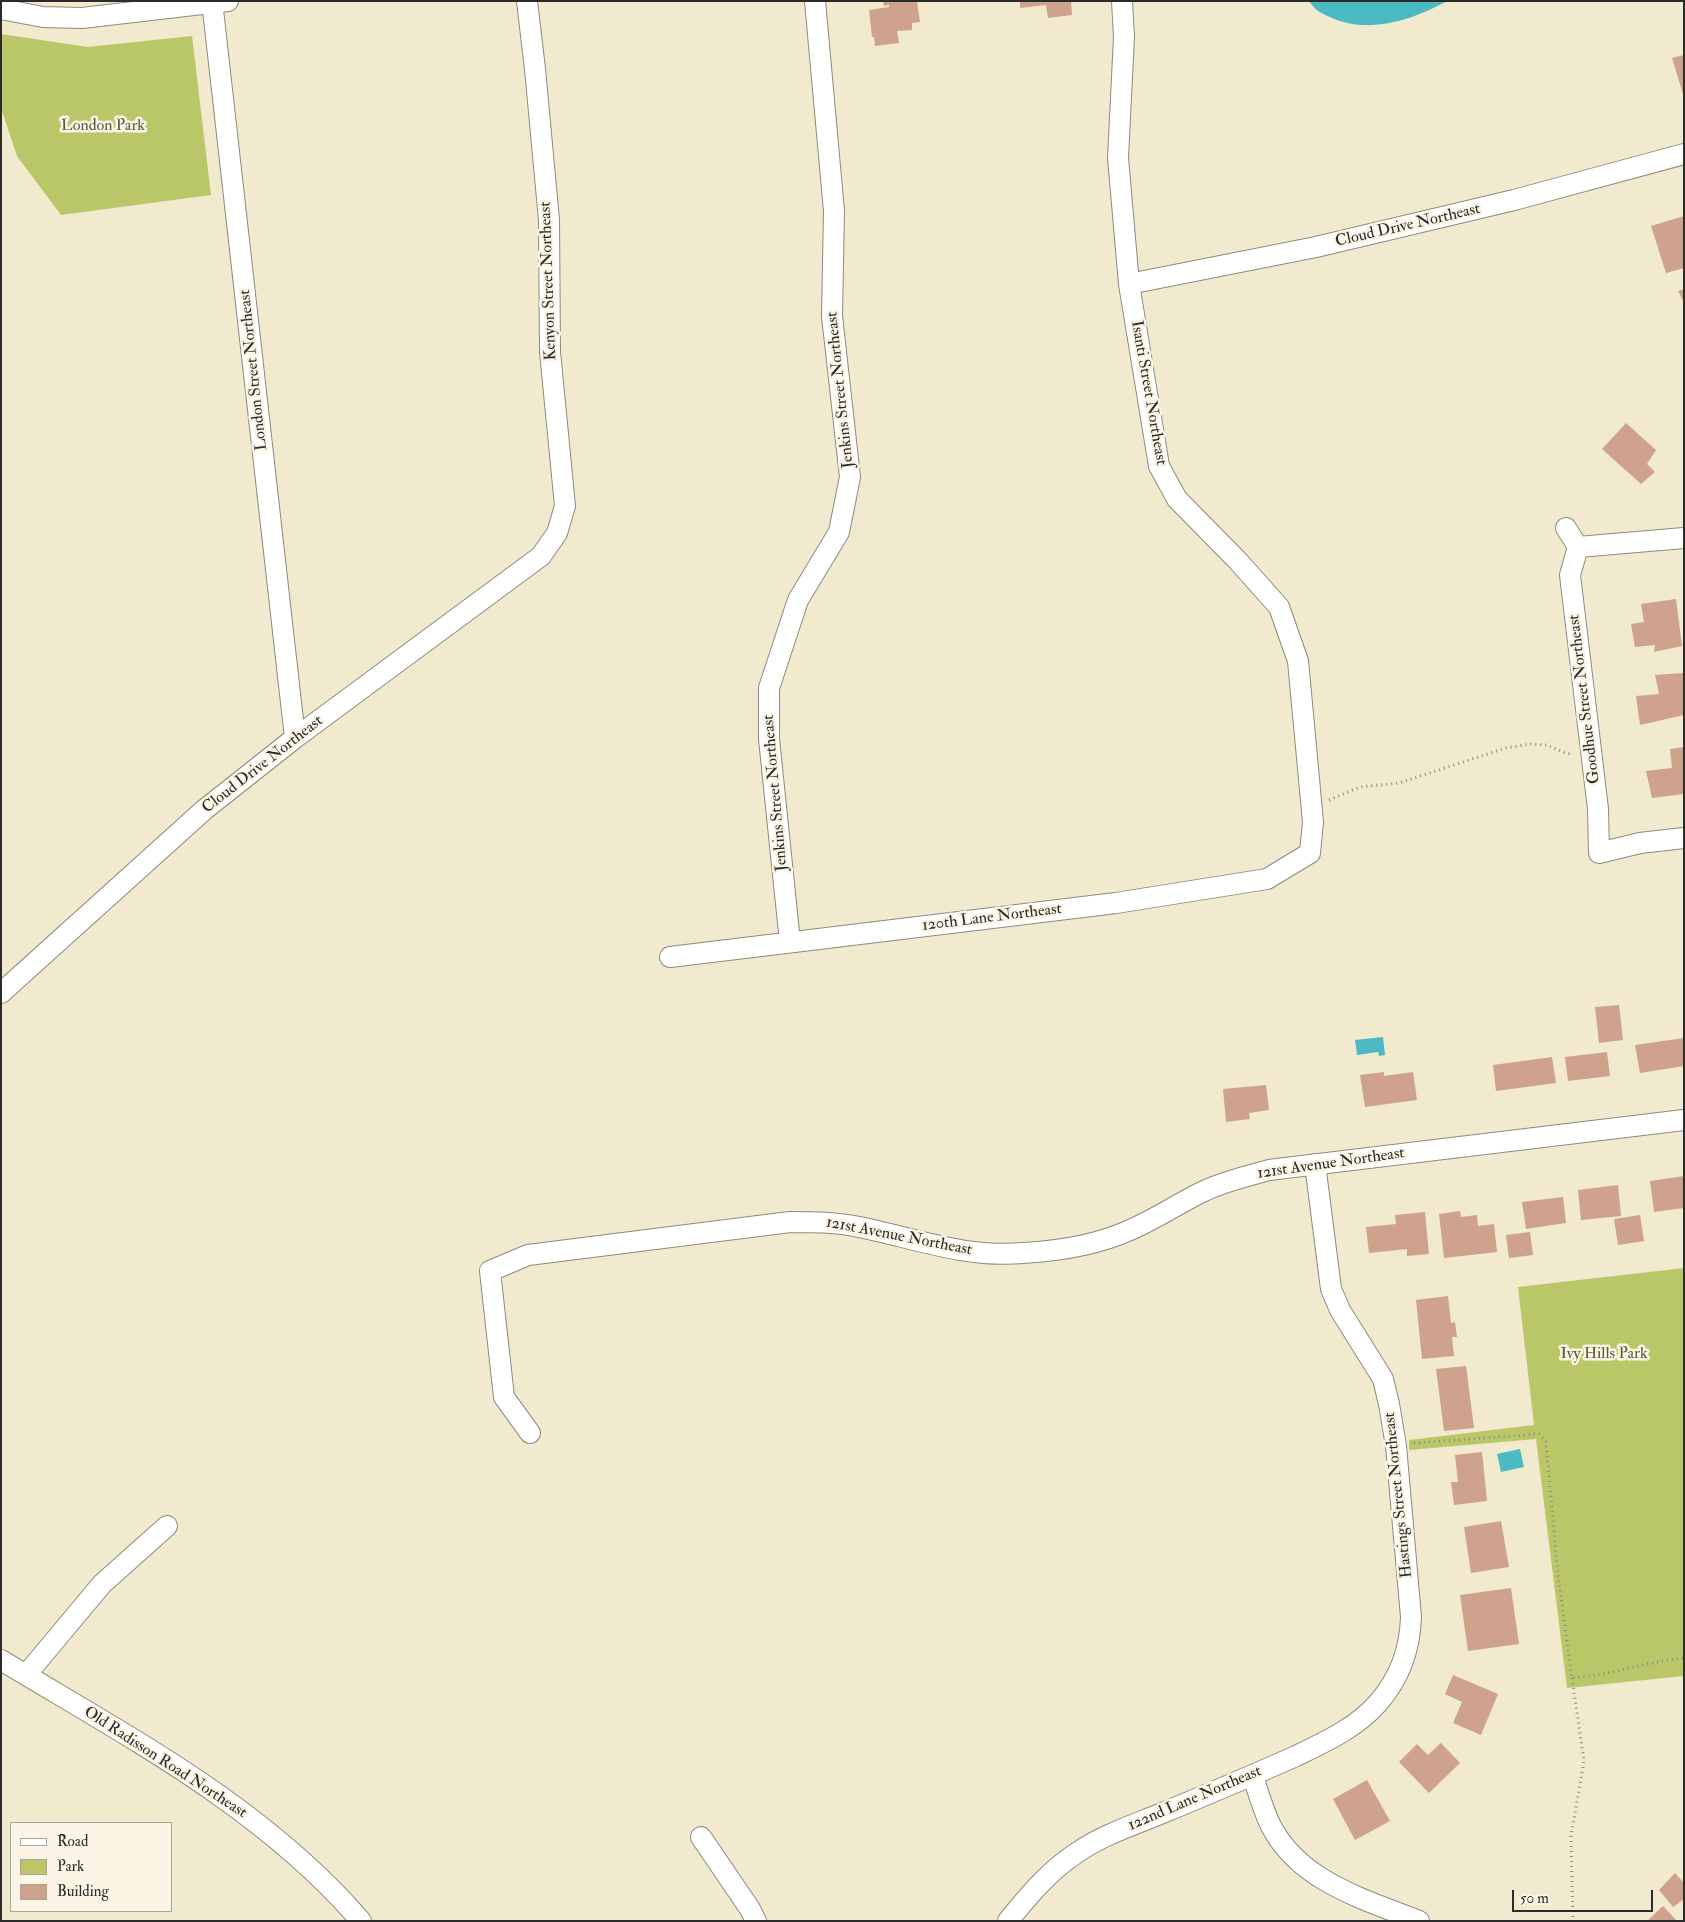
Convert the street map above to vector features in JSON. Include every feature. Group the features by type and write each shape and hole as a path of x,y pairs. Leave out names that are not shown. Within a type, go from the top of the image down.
{"street":[{"name":"Kenyon Street Northeast","path":"527,1 549,220 550,352 565,506 557,533 541,556"},
{"name":"Jenkins Street Northeast","path":"790,942 769,739 769,688 798,600 838,532 850,477 832,316 834,211 814,1"},
{"name":"Isanti Street Northeast","path":"1122,1 1124,37 1118,158 1129,284 1159,466 1177,499 1279,608 1298,661 1313,822 1310,853 1307,855"},
{"path":"1,9 43,17 82,18 218,2"},
{"name":"London Street Northeast","path":"218,2 295,738"},
{"name":"Cloud Drive Northeast","path":"1129,284 1316,247 1514,200 1684,154"},
{"path":"1566,528 1578,547 1684,538"},
{"name":"Goodhue Street Northeast","path":"1578,547 1570,575 1598,808 1599,853 1640,843 1684,838"},
{"name":"Cloud Drive Northeast","path":"1,993 204,810 295,738 541,556"},
{"name":"120th Lane Northeast","path":"670,957 1116,903 1267,879 1307,855"},
{"name":"121st Avenue Northeast","path":"530,1432 504,1397 490,1271 528,1255 790,1222 824,1222 859,1227 944,1249 981,1253 1021,1254 1064,1249 1100,1241 1131,1230 1205,1191 1270,1170 1684,1120"},
{"name":"Hastings Street Northeast","path":"1315,1164 1331,1289 1340,1310 1383,1379 1396,1446 1411,1617 1410,1638 1404,1664 1390,1688"},
{"path":"26,1675 102,1584 167,1526"},
{"name":"Old Radisson Road Northeast","path":"1,1660 222,1796 290,1850 318,1875 360,1921"},
{"name":"122nd Lane Northeast","path":"1008,1921 1029,1894 1051,1872 1078,1852 1106,1836 1252,1776 1334,1738 1363,1718 1390,1688"},
{"path":"1252,1776 1271,1826 1289,1853 1312,1873 1332,1886 1419,1921"},
{"path":"701,1838 750,1908 756,1921"}],"path":[{"path":"1311,804 1336,798 1360,788 1399,783 1506,748 1530,744 1547,745 1565,753 1592,754"},
{"path":"1396,1446 1538,1434 1546,1442 1558,1575 1584,1760 1571,1836 1573,1921"},
{"path":"1572,1678 1592,1676 1638,1665 1684,1658"}],"green space":[{"name":"London Park","path":"1,34 88,47 192,36 211,195 61,215 17,156 1,108"},
{"name":"Ivy Hills Park","path":"1684,1268 1684,1676 1567,1688 1536,1439 1409,1450 1409,1440 1534,1425 1518,1287"}],"water":[{"path":"1309,1 1447,1 1405,19 1390,23 1359,25 1344,22 1321,13"},
{"path":"1383,1037 1385,1055 1379,1056 1378,1052 1357,1055 1355,1040"},
{"path":"1520,1449 1524,1467 1501,1472 1497,1454"}],"building":[{"path":"883,1 917,1 920,22 912,23 912,30 897,31 899,43 875,46 869,10 889,7 889,5 884,6"},
{"path":"1020,1 1071,1 1072,15 1048,18 1046,5 1020,8"},
{"path":"1684,55 1684,94 1683,94 1672,58"},
{"path":"1684,216 1684,268 1666,273 1651,226"},
{"path":"1684,289 1684,302 1678,291"},
{"path":"1626,423 1656,450 1647,464 1655,472 1641,484 1602,449"},
{"path":"1676,599 1682,646 1654,652 1655,645 1635,647 1631,624 1644,622 1641,604"},
{"path":"1683,673 1684,715 1640,725 1636,696 1659,694 1655,675"},
{"path":"1684,747 1684,794 1652,798 1646,771 1672,768 1670,749"},
{"path":"1619,1005 1623,1040 1599,1043 1595,1007"},
{"path":"1684,1038 1684,1066 1640,1073 1635,1045"},
{"path":"1607,1052 1610,1076 1568,1081 1565,1057"},
{"path":"1552,1057 1556,1083 1496,1091 1493,1065"},
{"path":"1384,1072 1384,1076 1413,1072 1417,1100 1365,1107 1360,1075"},
{"path":"1266,1085 1269,1110 1249,1113 1250,1119 1226,1122 1223,1089"},
{"path":"1684,1176 1684,1208 1654,1212 1650,1181"},
{"path":"1618,1185 1621,1216 1581,1220 1578,1190"},
{"path":"1563,1197 1566,1223 1526,1229 1522,1202"},
{"path":"1460,1211 1461,1217 1477,1215 1478,1226 1494,1224 1497,1252 1444,1258 1439,1214"},
{"path":"1425,1212 1429,1254 1407,1256 1407,1249 1369,1253 1366,1227 1396,1224 1395,1215"},
{"path":"1640,1215 1644,1241 1618,1245 1614,1219"},
{"path":"1530,1232 1533,1255 1509,1258 1506,1235"},
{"path":"1448,1296 1451,1323 1455,1322 1457,1337 1452,1337 1454,1356 1422,1359 1416,1300"},
{"path":"1466,1366 1474,1428 1444,1431 1436,1369"},
{"path":"1482,1452 1487,1501 1454,1505 1451,1482 1458,1482 1455,1455"},
{"path":"1501,1521 1509,1567 1471,1573 1464,1527"},
{"path":"1511,1588 1519,1644 1468,1651 1460,1595"},
{"path":"1453,1675 1498,1694 1481,1735 1453,1723 1462,1702 1445,1694"},
{"path":"1441,1743 1460,1763 1429,1793 1399,1762 1417,1744 1428,1755"},
{"path":"1367,1780 1390,1821 1355,1840 1333,1799"},
{"path":"1675,1873 1684,1883 1684,1899 1673,1907 1659,1890"},
{"path":"1663,1906 1677,1921 1647,1921"}]}
